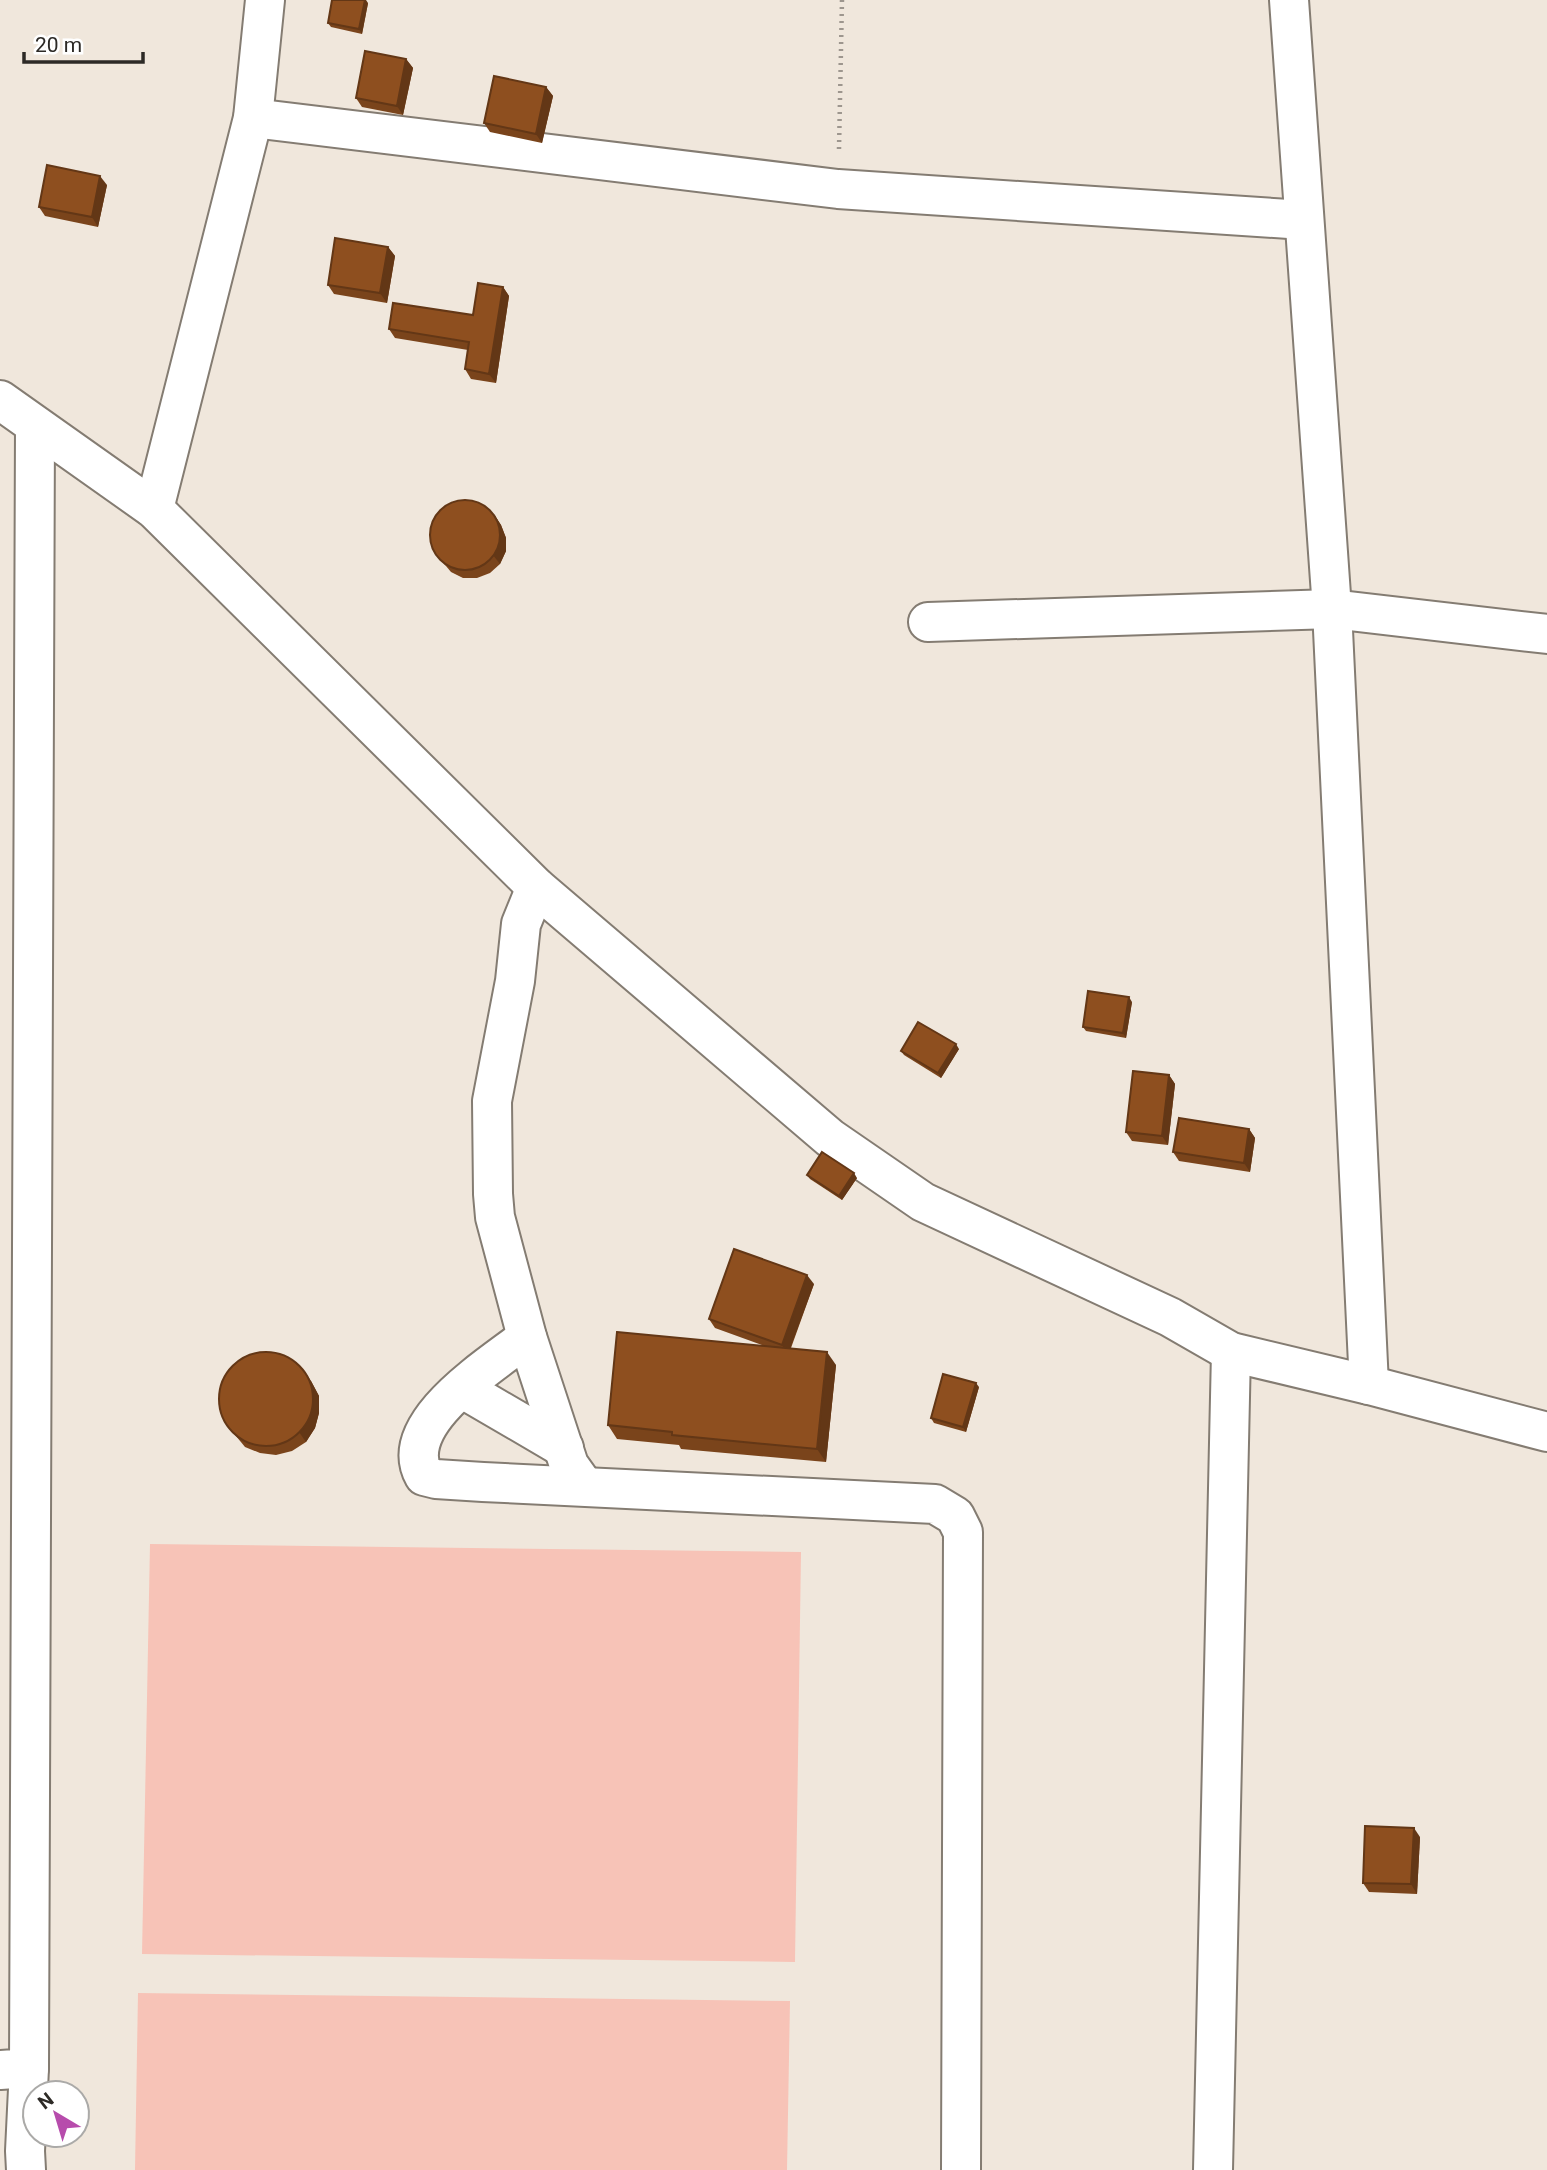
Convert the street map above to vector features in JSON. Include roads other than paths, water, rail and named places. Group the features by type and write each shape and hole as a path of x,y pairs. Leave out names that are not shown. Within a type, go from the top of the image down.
{"street":[{"path":"154,509 253,118 265,0"},
{"path":"1289,0 1332,609 1369,1385"},
{"path":"253,118 838,189 1304,220"},
{"path":"0,400 154,509 536,887 830,1138 923,1202 1170,1317 1231,1352 1547,1432"},
{"path":"26,2170 15,2069 35,426"},
{"path":"928,622 1332,609 1547,634"},
{"path":"536,887 521,924 515,981 492,1101 495,1217 527,1337 569,1465 584,1486"},
{"path":"527,1337 440,1407 429,1423 418,1455 424,1476 483,1482 935,1504 955,1516 963,1532 961,2170"},
{"path":"1213,2170 1231,1352"},
{"path":"463,1389 564,1448"}]}
